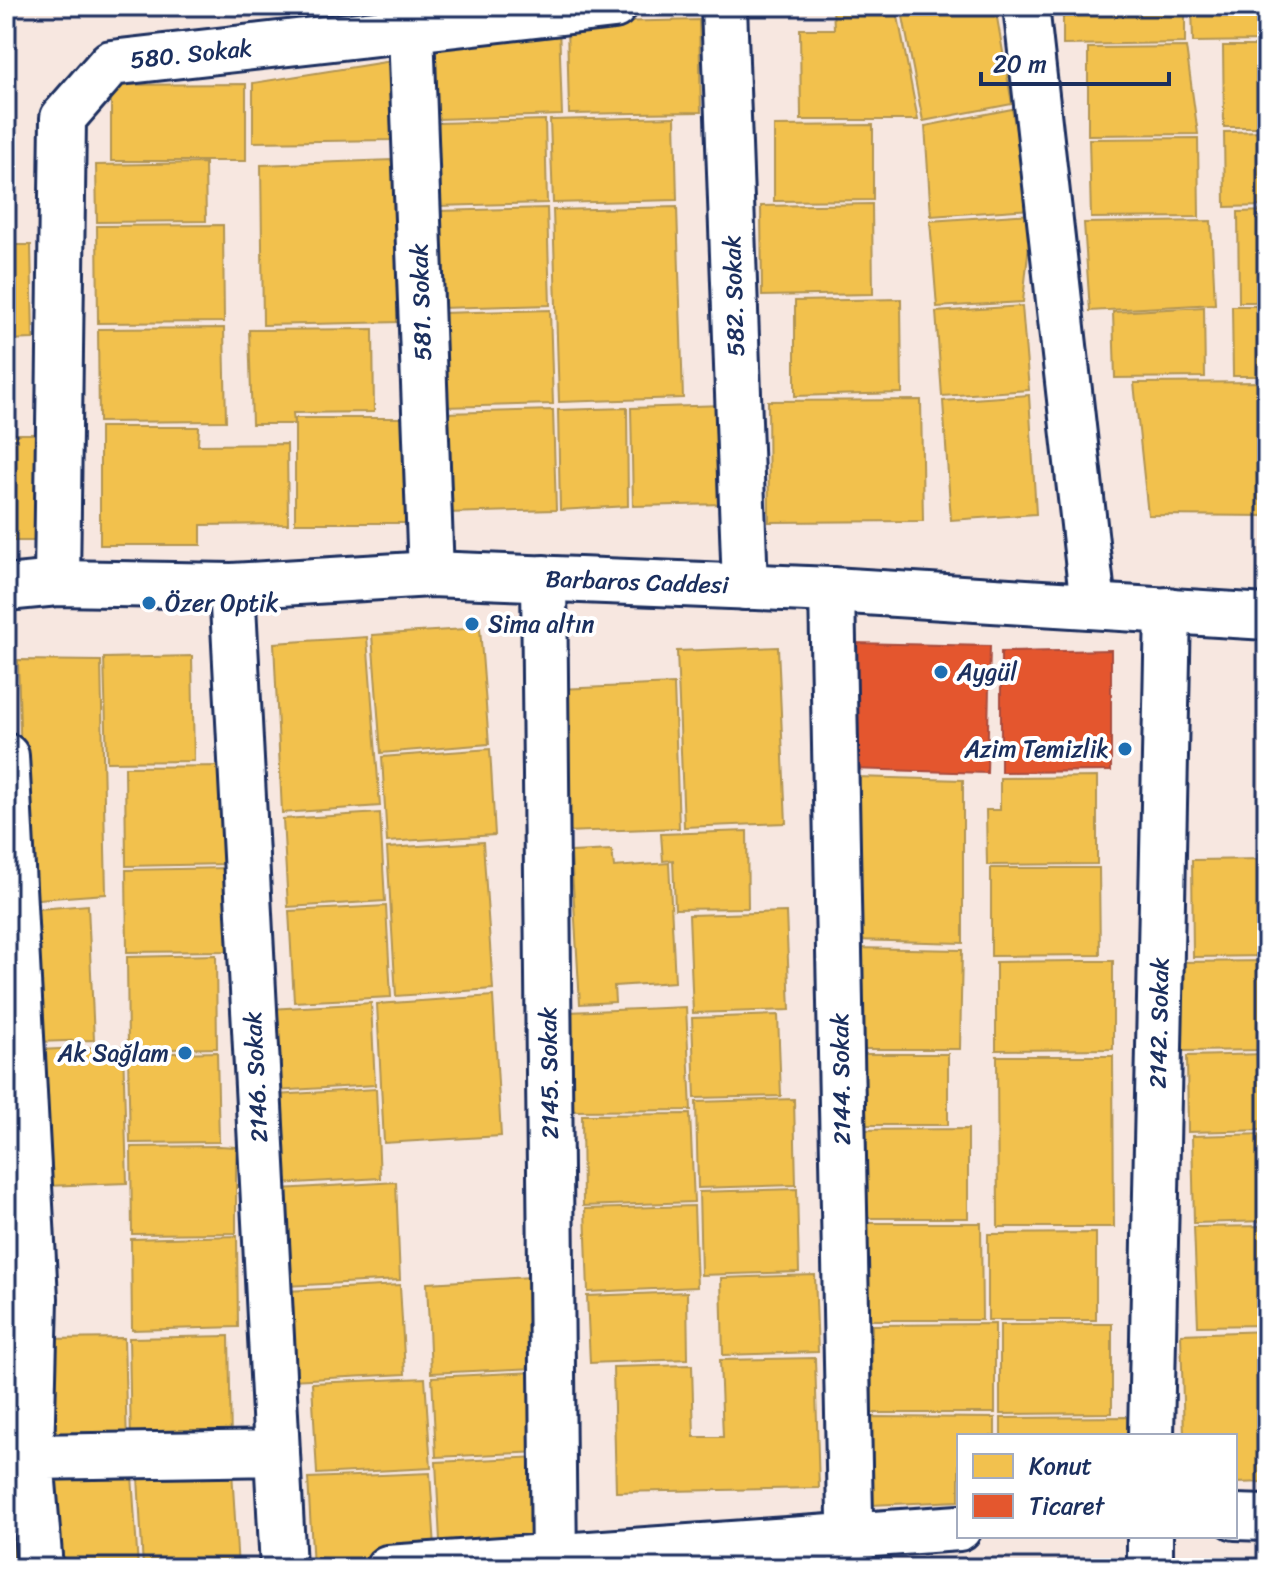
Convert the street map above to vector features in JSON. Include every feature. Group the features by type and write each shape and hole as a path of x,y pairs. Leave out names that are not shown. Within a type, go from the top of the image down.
{"street":[{"name":"580. Sokak","path":"57,583 63,118 111,63 614,6"},
{"name":"582. Sokak","path":"724,6 745,587"},
{"path":"1026,6 1093,605"},
{"name":"581. Sokak","path":"411,30 431,574"},
{"name":"Barbaros Caddesi","path":"6,588 57,583 232,586 431,574 832,590 1267,617"},
{"name":"2145. Sokak","path":"544,578 554,1562"},
{"name":"2146. Sokak","path":"232,586 283,1568"},
{"name":"2144. Sokak","path":"832,590 850,1552"},
{"name":"2142. Sokak","path":"1151,1434 1168,610"},
{"path":"6,756 20,1299 40,1568"},
{"path":"31,1457 275,1453"},
{"path":"1237,1517 1267,1518"},
{"path":"388,1568 850,1552 957,1528"},
{"path":"1150,1538 1150,1568"}],"building: Konut":[{"path":"833,6 896,6 918,120 801,120 800,29 834,29"},
{"path":"901,6 995,6 1012,104 923,121"},
{"path":"1063,6 1185,6 1185,43 1063,45"},
{"path":"1192,6 1267,6 1267,41 1193,42"},
{"path":"699,20 701,112 569,114 567,23"},
{"path":"559,24 562,115 437,119 435,42"},
{"path":"1223,46 1267,46 1267,127 1224,127"},
{"path":"1186,47 1198,134 1088,135 1088,48"},
{"path":"6,54 11,54 12,150 6,150"},
{"path":"392,61 392,140 253,142 253,83"},
{"path":"246,84 246,161 111,161 111,85"},
{"path":"1012,109 1031,209 931,216 925,126"},
{"path":"675,117 677,200 553,203 550,120"},
{"path":"545,120 547,203 438,206 437,123"},
{"path":"873,125 873,200 774,201 774,126"},
{"path":"1267,131 1267,206 1225,207 1224,132"},
{"path":"1198,138 1199,217 1091,218 1089,139"},
{"path":"6,154 12,154 13,241 6,241"},
{"path":"392,160 402,322 263,325 261,165"},
{"path":"205,163 206,221 97,222 96,165"},
{"path":"872,204 873,294 762,296 761,206"},
{"path":"677,207 683,398 559,402 553,210"},
{"path":"547,208 550,305 441,308 439,211"},
{"path":"1267,211 1267,302 1239,302 1238,212"},
{"path":"1032,214 1023,302 937,307 930,221"},
{"path":"1211,221 1215,304 1090,311 1084,223"},
{"path":"223,225 224,322 98,323 97,226"},
{"path":"6,245 31,245 33,339 6,340"},
{"path":"901,299 902,393 795,396 795,301"},
{"path":"1022,306 1029,390 942,396 936,312"},
{"path":"1232,306 1267,306 1267,376 1233,376"},
{"path":"1204,307 1205,377 1115,378 1113,312"},
{"path":"550,310 553,404 444,407 442,313"},
{"path":"224,328 226,421 99,422 98,329"},
{"path":"373,329 374,412 293,413 294,424 252,424 249,330"},
{"path":"6,345 10,345 11,429 6,429"},
{"path":"1267,382 1267,516 1148,515 1134,383"},
{"path":"1029,395 1036,514 951,520 943,401"},
{"path":"921,400 923,521 769,522 768,401"},
{"path":"723,405 726,504 633,506 631,408"},
{"path":"627,408 628,506 560,510 558,410"},
{"path":"553,410 556,510 446,513 444,413"},
{"path":"295,418 407,418 408,523 295,523"},
{"path":"100,427 199,427 198,445 287,444 288,524 201,525 201,545 100,545"},
{"path":"6,434 39,434 40,541 6,541"},
{"path":"480,628 489,744 381,753 372,635"},
{"path":"367,637 380,806 282,813 274,643"},
{"path":"778,647 786,823 684,827 677,651"},
{"path":"192,656 194,761 107,762 104,658"},
{"path":"18,660 101,661 106,894 25,900"},
{"path":"674,684 679,828 564,832 559,689"},
{"path":"490,749 495,835 387,842 382,757"},
{"path":"226,766 228,864 126,866 125,767"},
{"path":"856,777 963,780 963,943 853,940"},
{"path":"1097,777 1097,864 987,865 986,810 1000,810 1000,778"},
{"path":"380,813 385,901 288,907 283,819"},
{"path":"747,831 748,908 675,909 673,860 663,861 661,834"},
{"path":"483,842 493,989 396,996 387,848"},
{"path":"612,850 614,867 669,863 675,982 614,986 615,1002 580,1004 571,852"},
{"path":"1267,859 1267,956 1193,957 1192,860"},
{"path":"228,868 229,951 127,952 126,870"},
{"path":"991,868 1099,868 1100,955 991,956"},
{"path":"88,905 94,1040 37,1042 25,910"},
{"path":"386,906 391,997 294,1002 289,911"},
{"path":"786,912 790,1010 693,1013 689,915"},
{"path":"853,948 962,950 960,1049 853,1049"},
{"path":"216,955 217,1048 128,1050 127,957"},
{"path":"1113,961 1113,1049 996,1050 996,962"},
{"path":"1267,961 1267,1050 1183,1051 1181,962"},
{"path":"493,996 501,1136 384,1143 377,1004"},
{"path":"371,1003 375,1085 274,1091 270,1009"},
{"path":"686,1007 691,1110 569,1111 568,1012"},
{"path":"778,1015 781,1096 695,1098 692,1018"},
{"path":"123,1046 127,1183 45,1186 39,1050"},
{"path":"217,1052 219,1142 130,1143 128,1054"},
{"path":"853,1054 948,1054 948,1125 852,1125"},
{"path":"1267,1054 1267,1130 1188,1132 1187,1056"},
{"path":"997,1056 1113,1056 1114,1227 998,1227"},
{"path":"376,1089 380,1178 279,1184 275,1095"},
{"path":"794,1099 796,1185 698,1188 696,1102"},
{"path":"690,1114 694,1202 583,1206 582,1115"},
{"path":"968,1129 968,1218 853,1218 853,1130"},
{"path":"1267,1134 1267,1221 1194,1223 1192,1136"},
{"path":"131,1147 236,1147 236,1233 132,1234"},
{"path":"396,1182 400,1280 286,1286 281,1189"},
{"path":"797,1189 799,1272 701,1275 699,1192"},
{"path":"694,1206 697,1287 588,1292 585,1209"},
{"path":"853,1223 981,1223 982,1320 853,1320"},
{"path":"1267,1226 1267,1325 1198,1326 1194,1227"},
{"path":"1096,1233 1096,1320 988,1320 988,1234"},
{"path":"237,1236 238,1327 132,1330 131,1239"},
{"path":"815,1275 818,1352 723,1355 721,1278"},
{"path":"531,1277 535,1368 431,1373 427,1283"},
{"path":"400,1285 405,1374 291,1380 286,1291"},
{"path":"687,1292 688,1359 590,1363 587,1296"},
{"path":"6,1317 13,1317 13,1408 6,1408"},
{"path":"995,1324 995,1413 872,1413 872,1325"},
{"path":"1112,1324 1112,1413 1000,1414 1000,1325"},
{"path":"1267,1331 1267,1482 1237,1483 1237,1434 1184,1434 1181,1334"},
{"path":"229,1336 231,1442 131,1444 129,1338"},
{"path":"124,1338 127,1444 45,1446 44,1339"},
{"path":"815,1358 819,1488 616,1492 613,1367 692,1365 694,1437 723,1437 720,1360"},
{"path":"535,1372 540,1452 436,1457 432,1377"},
{"path":"425,1378 431,1468 317,1474 312,1383"},
{"path":"6,1412 13,1412 14,1498 6,1498"},
{"path":"872,1417 995,1418 995,1434 957,1434 957,1501 871,1505"},
{"path":"1127,1417 1127,1434 1001,1434 1001,1418"},
{"path":"539,1457 543,1555 441,1561 436,1462"},
{"path":"232,1470 238,1568 143,1568 138,1476"},
{"path":"430,1473 436,1562 313,1568 308,1478"},
{"path":"132,1475 138,1568 45,1568 45,1476"},
{"path":"6,1502 13,1502 14,1568 6,1568"}],"building: Ticaret":[{"path":"852,643 990,646 987,773 850,769"},
{"path":"1111,650 1111,771 1001,772 1001,652"},
{"path":"1267,1559 1267,1568 1207,1568 1206,1561"}],"place":[{"name":"Özer Optik","path":"149,603"},
{"name":"Sima altın","path":"472,624"},
{"name":"Aygül","path":"941,672"},
{"name":"Azim Temizlik","path":"1125,749"},
{"name":"Ak Sağlam","path":"185,1053"}]}
